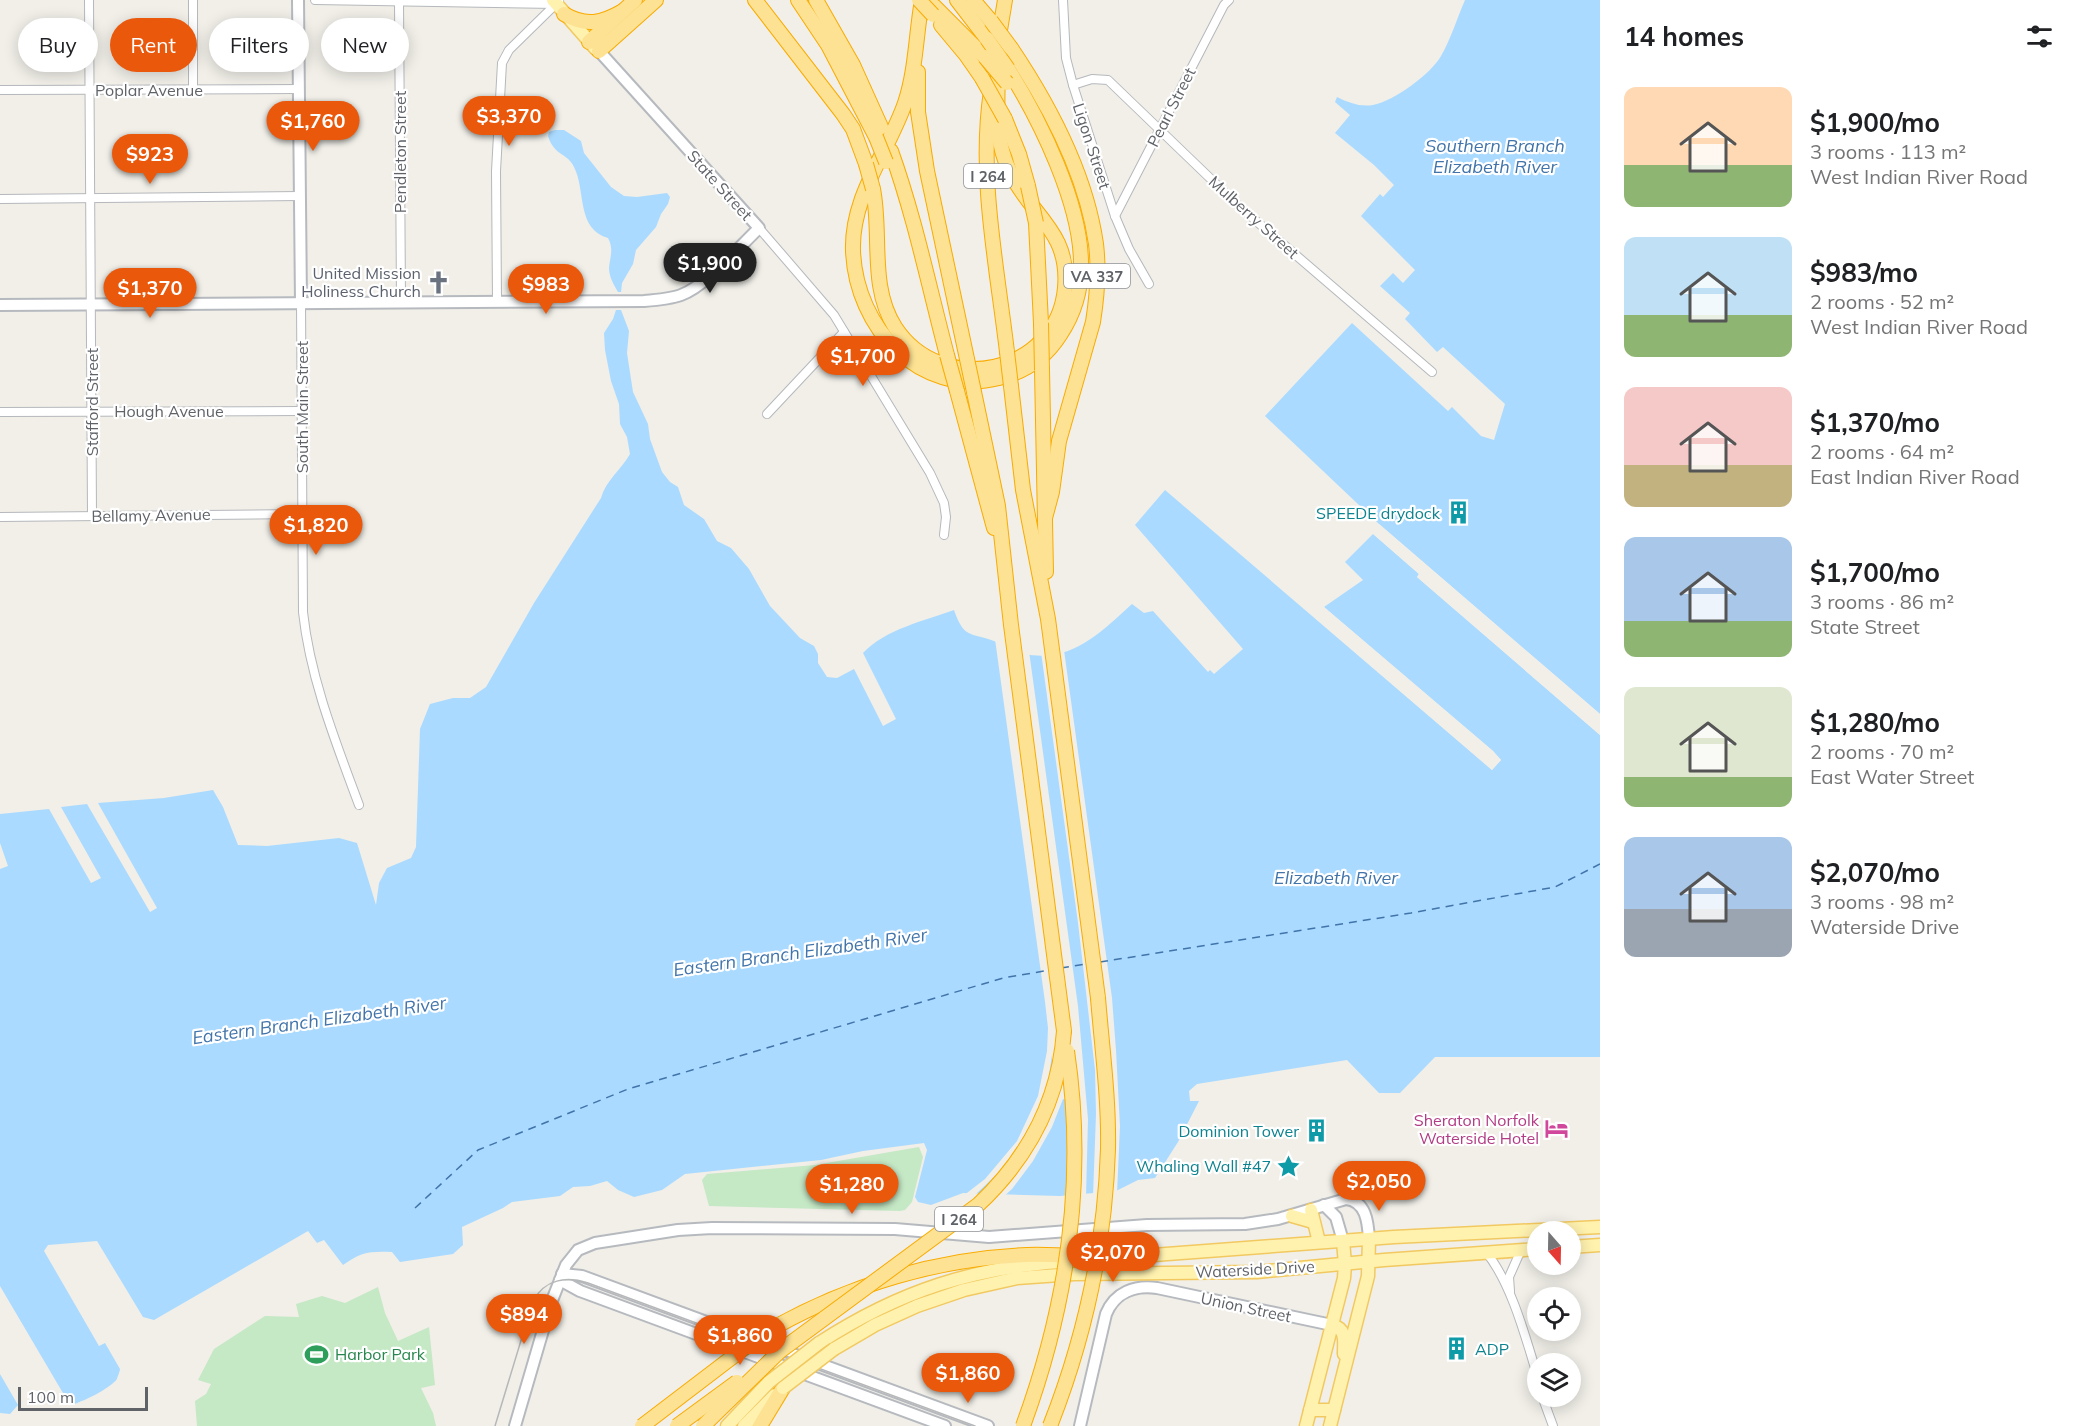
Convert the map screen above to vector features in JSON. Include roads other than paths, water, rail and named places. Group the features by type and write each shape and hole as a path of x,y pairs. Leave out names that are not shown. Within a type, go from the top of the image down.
{"highway":[{"path":"594,46 635,0"},
{"path":"594,46 656,0"},
{"path":"798,0 828,45 879,132"},
{"path":"816,0 853,64 889,156 906,219 918,245 979,466 988,508 1002,552"},
{"name":"I 264","path":"1005,0 993,37 988,112 987,166 991,219 1023,490 1048,619 1098,998 1107,1113 1106,1193 1088,1312 1068,1380 1050,1426"},
{"path":"755,2 853,129 873,189 876,205 880,284 883,299 894,326 907,342 933,360 948,367 975,370 1012,362 1039,342 1058,315 1065,283 1064,261 1059,243 1048,223 1017,185 1000,146 993,37"},
{"path":"917,45 906,100 862,200 855,225 853,249 859,288 870,314 884,336 910,361 928,372 950,379 972,382 992,380 1015,373 1033,363 1048,350 1069,321 1080,285 1079,235 1065,188 1043,136 1007,76 993,37 973,20 967,2"},
{"name":"VA 337","path":"967,2 991,21 1045,102 1079,181 1092,225 1097,254 1096,304 1093,322 1059,441 1052,492 1045,518 1048,619"},
{"path":"558,4 580,21 594,23 604,21 623,11"},
{"path":"927,4 954,33 1005,119 1019,154 1028,186 1036,223 1041,322 1045,518"},
{"name":"I 264","path":"677,1426 978,1205 1010,1172 1031,1141 1050,1102 1062,1056 1064,1031 1011,625 998,506 927,171 918,111 917,45 927,4"},
{"path":"954,33 969,40 1007,76"},
{"path":"1023,1426 1045,1362 1054,1323 1065,1274 1072,1211 1075,1137 1073,1097 1064,1031"},
{"path":"642,1426 775,1327 814,1306 866,1285 976,1259 1028,1255 1110,1258"},
{"path":"703,1426 780,1351"},
{"path":"760,1426 783,1388"}],"main road":[{"name":"State Street","path":"558,4 594,46"},
{"path":"1292,1216 1312,1216 1317,1227 1319,1242"},
{"name":"Waterside Drive","path":"727,1426 770,1382 819,1343 874,1311 947,1282 1012,1266 1319,1242 1600,1227"},
{"path":"1330,1426 1368,1276 1369,1239"},
{"path":"1306,1426 1344,1278 1346,1264 1343,1241"},
{"path":"1581,1246 1600,1245"},
{"name":"Waterside Drive","path":"744,1426 783,1388 834,1349 875,1325 917,1306 964,1290 1017,1278 1074,1274 1241,1273 1527,1250"},
{"path":"1332,1325 1343,1331 1344,1373"},
{"path":"1310,1410 1335,1410"}],"street":[{"name":"Stafford Street","path":"89,0 92,516"},
{"path":"193,0 193,89"},
{"name":"South Main Street","path":"298,0 303,612 305,634 317,681 359,805"},
{"path":"315,0 558,4"},
{"name":"Ligon Street","path":"1063,0 1066,58 1073,85 1115,216 1129,249 1149,284"},
{"name":"Pendleton Street","path":"399,1 401,302"},
{"name":"Pearl Street","path":"1115,216 1223,2"},
{"path":"497,301 496,171 502,63 509,50 558,4"},
{"name":"State Street","path":"594,46 823,300 939,491 946,517 944,535"},
{"name":"Mulberry Street","path":"1073,85 1092,79 1108,80 1241,208 1432,372"},
{"name":"Poplar Avenue","path":"0,90 299,89"},
{"path":"0,199 300,196"},
{"path":"0,305 633,301 670,298 692,290 706,279 759,228"},
{"path":"767,414 844,332"},
{"name":"Hough Avenue","path":"0,412 301,411"},
{"name":"Bellamy Avenue","path":"0,517 302,514"},
{"path":"1312,1216 1324,1205 1342,1199 1355,1202 1365,1215 1369,1239"},
{"path":"1324,1205 1335,1217 1343,1241"},
{"path":"515,1426 561,1277 571,1257 588,1245 696,1229 896,1228 989,1237 1147,1225 1245,1224 1292,1216"},
{"path":"1510,1295 1509,1277 1521,1250"},
{"path":"1486,1252 1494,1262 1510,1295 1530,1353"},
{"path":"561,1277 582,1276 988,1426"},
{"path":"561,1277 580,1291 932,1424 945,1426"},
{"name":"Union Street","path":"1080,1426 1106,1314 1115,1299 1131,1289 1157,1288 1332,1325"},
{"path":"1546,1407 1553,1426"},
{"path":"932,1424 939,1408"}],"water":[{"name":"Southern Branch Elizabeth River","path":"1465,0 1600,0 1600,714 1379,524 1265,416 1352,323 1448,411 1452,407 1481,436 1494,440 1505,404 1443,347 1437,352 1405,319 1410,313 1380,286 1393,273 1403,283 1415,270 1361,216 1380,194 1383,197 1394,185 1335,133 1350,115 1335,102 1337,97 1355,104 1373,105 1401,92 1429,71 1445,49"},
{"path":"564,130 581,141 584,153 611,187 624,196 637,197 667,193 670,197 656,227 636,250 633,264 622,283 621,292 618,292 610,275 610,242 591,226 586,218 578,176 574,167 557,151 548,136 549,132"},
{"path":"616,310 621,310 629,331 627,353 633,392 648,424 650,439 662,472 670,482 678,487 684,505 704,519 717,541 731,548 749,569 770,606 800,638 814,646 818,654 818,663 827,677 837,678 854,669 883,726 896,719 863,653 894,632 954,610 961,626 969,633 1020,653 1041,656 1071,650 1084,643 1132,604 1144,613 1153,611 1208,672 1210,670 1214,674 1243,649 1135,525 1165,490 1492,770 1501,760 1493,751 1324,607 1363,580 1345,562 1373,534 1419,574 1417,577 1600,735 1600,1057 1435,1057 1400,1093 1379,1093 1347,1060 1197,1084 1189,1091 1190,1101 1199,1101 1178,1142 1155,1178 1138,1180 1116,1191 1060,1196 963,1193 931,1205 918,1202 915,1197 927,1150 924,1143 863,1151 821,1160 685,1174 662,1190 634,1197 618,1190 607,1181 590,1186 573,1187 560,1196 512,1202 462,1227 463,1245 453,1254 400,1262 392,1252 378,1252 355,1257 343,1265 324,1240 317,1243 308,1231 154,1320 143,1317 97,1241 48,1245 44,1251 99,1346 105,1343 120,1369 117,1379 109,1387 70,1405 0,1286 0,869 8,866 0,843 0,814 49,809 91,883 101,878 61,807 87,804 150,912 157,908 98,803 164,798 213,790 223,807 238,845 267,846 339,838 357,843 376,905 379,883 387,868 411,858 416,847 420,729 430,704 453,698 470,698 486,687 534,603 601,498 606,486 630,454 627,437 620,424 619,404 611,381 605,350 604,333"},
{"path":"0,1374 18,1405 10,1414 0,1413"}],"tram line":[{"path":"495,1426 533,1301 544,1288 564,1280 588,1283 975,1426"}],"place":[{"name":"United Mission Holiness Church","path":"439,282"},
{"name":"SPEEDE drydock","path":"1458,513"},
{"name":"Sheraton Norfolk Waterside Hotel","path":"1557,1129"},
{"name":"Dominion Tower","path":"1317,1131"},
{"name":"Whaling Wall #47","path":"1289,1166"},
{"name":"ADP","path":"1457,1349"},
{"name":"Harbor Park","path":"317,1354"}],"water label":[{"name":"Elizabeth River","path":"1336,877"},
{"name":"Eastern Branch Elizabeth River","path":"800,952"},
{"name":"Eastern Branch Elizabeth River","path":"319,1020"}]}
